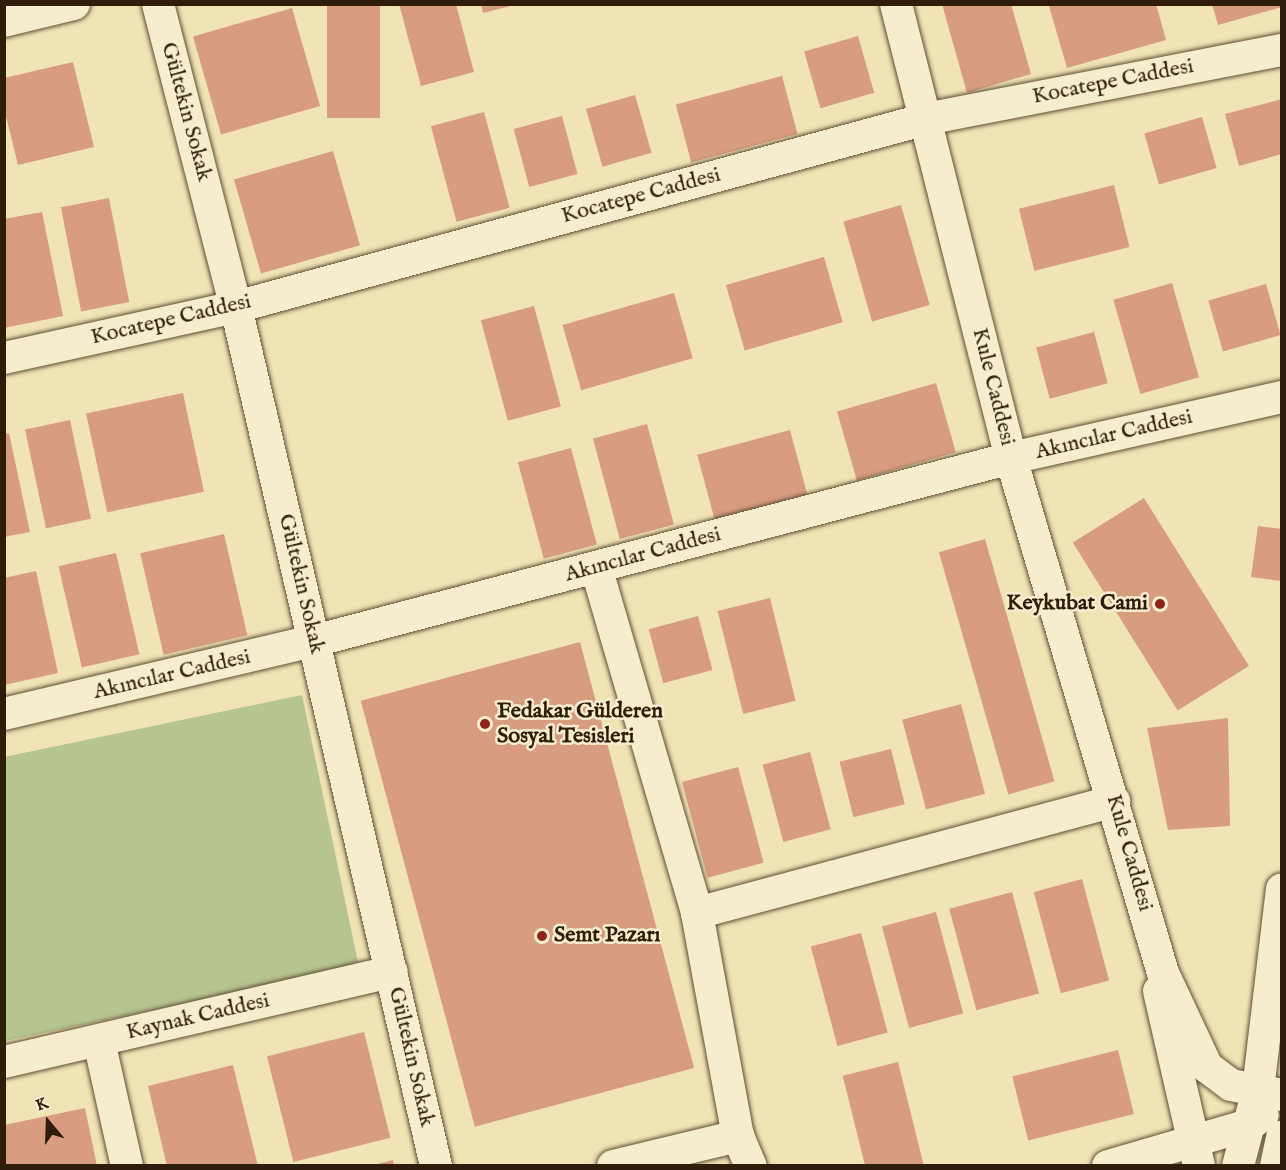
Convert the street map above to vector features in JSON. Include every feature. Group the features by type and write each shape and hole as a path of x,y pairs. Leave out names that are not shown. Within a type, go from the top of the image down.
{"street":[{"path":"4,21 74,4"},
{"name":"Gültekin Sokak","path":"158,4 236,307 436,1166"},
{"name":"Kule Caddesi","path":"896,4 1011,458 1114,801 1162,973 1207,1067 1231,1084 1274,1096"},
{"name":"Kocatepe Caddesi","path":"4,358 236,307 926,118 1281,50"},
{"name":"Akıncılar Caddesi","path":"4,714 314,641 1011,458 1281,397"},
{"path":"596,567 697,913 738,1136 751,1166"},
{"path":"697,913 1114,801"},
{"path":"1108,1166 1173,1149 1196,1151 1249,1125 1274,1096 1281,889"},
{"name":"Kaynak Caddesi","path":"4,1062 392,972"},
{"name":"Kule Caddesi","path":"1162,973 1158,999 1196,1151"},
{"path":"99,1041 127,1166"},
{"path":"1238,1166 1249,1125"},
{"path":"612,1166 738,1136"},
{"path":"1276,1166 1281,1137"}],"green space":[{"path":"302,695 359,967 5,1041 4,757"}],"building":[{"path":"327,4 380,4 380,118 327,118"},
{"path":"399,4 456,4 474,72 421,86"},
{"path":"481,4 515,4 515,5 483,13"},
{"path":"942,4 1011,4 1031,74 967,93"},
{"path":"1156,4 1166,40 1067,68 1049,6"},
{"path":"1212,4 1282,4 1282,7 1218,25"},
{"path":"292,8 320,106 221,134 193,36"},
{"path":"858,36 874,93 820,108 804,51"},
{"path":"73,62 94,147 18,165 4,108 4,78"},
{"path":"782,76 798,134 691,162 676,104"},
{"path":"635,95 652,153 603,167 586,109"},
{"path":"1282,99 1282,154 1239,166 1225,114"},
{"path":"484,112 510,208 456,222 431,126"},
{"path":"562,116 578,174 529,187 514,129"},
{"path":"1202,117 1217,168 1159,184 1144,134"},
{"path":"333,151 360,245 261,274 234,179"},
{"path":"1114,185 1129,247 1034,271 1019,209"},
{"path":"109,198 129,302 81,311 61,207"},
{"path":"901,205 930,305 872,322 843,222"},
{"path":"42,212 63,316 4,328 4,219"},
{"path":"824,257 843,322 745,350 726,285"},
{"path":"1172,283 1199,377 1140,394 1113,300"},
{"path":"1266,284 1281,335 1223,351 1208,301"},
{"path":"674,293 693,358 581,390 562,325"},
{"path":"534,306 561,406 508,421 481,320"},
{"path":"1094,332 1108,383 1050,399 1036,348"},
{"path":"936,383 956,452 857,481 837,411"},
{"path":"183,393 204,492 107,512 86,414"},
{"path":"70,420 91,519 46,528 25,430"},
{"path":"647,424 674,524 620,539 593,438"},
{"path":"790,430 809,500 716,524 697,455"},
{"path":"9,433 30,532 4,537 4,434"},
{"path":"571,448 597,545 544,559 518,462"},
{"name":"Keykubat Cami","path":"1144,498 1249,666 1178,710 1073,543"},
{"path":"1258,526 1282,529 1281,581 1251,577"},
{"path":"224,534 247,635 164,655 140,553"},
{"path":"985,539 1054,781 1008,794 939,552"},
{"path":"116,553 139,654 82,668 59,566"},
{"path":"36,571 58,673 4,685 4,578"},
{"path":"770,598 796,701 743,714 718,611"},
{"path":"698,616 712,670 663,683 649,629"},
{"name":"Semt Pazarı","path":"580,642 694,1068 475,1127 361,701"},
{"path":"961,704 985,794 926,810 902,720"},
{"path":"1228,718 1230,826 1168,830 1147,728"},
{"path":"891,749 905,804 853,817 840,762"},
{"path":"810,752 831,829 783,842 763,765"},
{"path":"738,767 764,863 708,878 682,782"},
{"path":"1082,879 1109,980 1061,993 1034,892"},
{"path":"1012,892 1039,993 976,1010 949,909"},
{"path":"936,912 963,1013 909,1028 882,926"},
{"path":"861,933 888,1032 837,1046 811,946"},
{"path":"364,1032 390,1138 293,1162 267,1056"},
{"path":"1118,1050 1134,1114 1028,1140 1012,1076"},
{"path":"898,1062 924,1165 865,1166 843,1076"},
{"path":"233,1065 258,1166 167,1166 148,1086"},
{"path":"85,1108 97,1166 4,1166 4,1125"},
{"path":"393,1160 394,1166 373,1166 373,1165"}],"place":[{"name":"Keykubat Cami","path":"1160,604"},
{"name":"Fedakar Gülderen Sosyal Tesisleri","path":"485,724"},
{"name":"Semt Pazarı","path":"542,936"}]}
